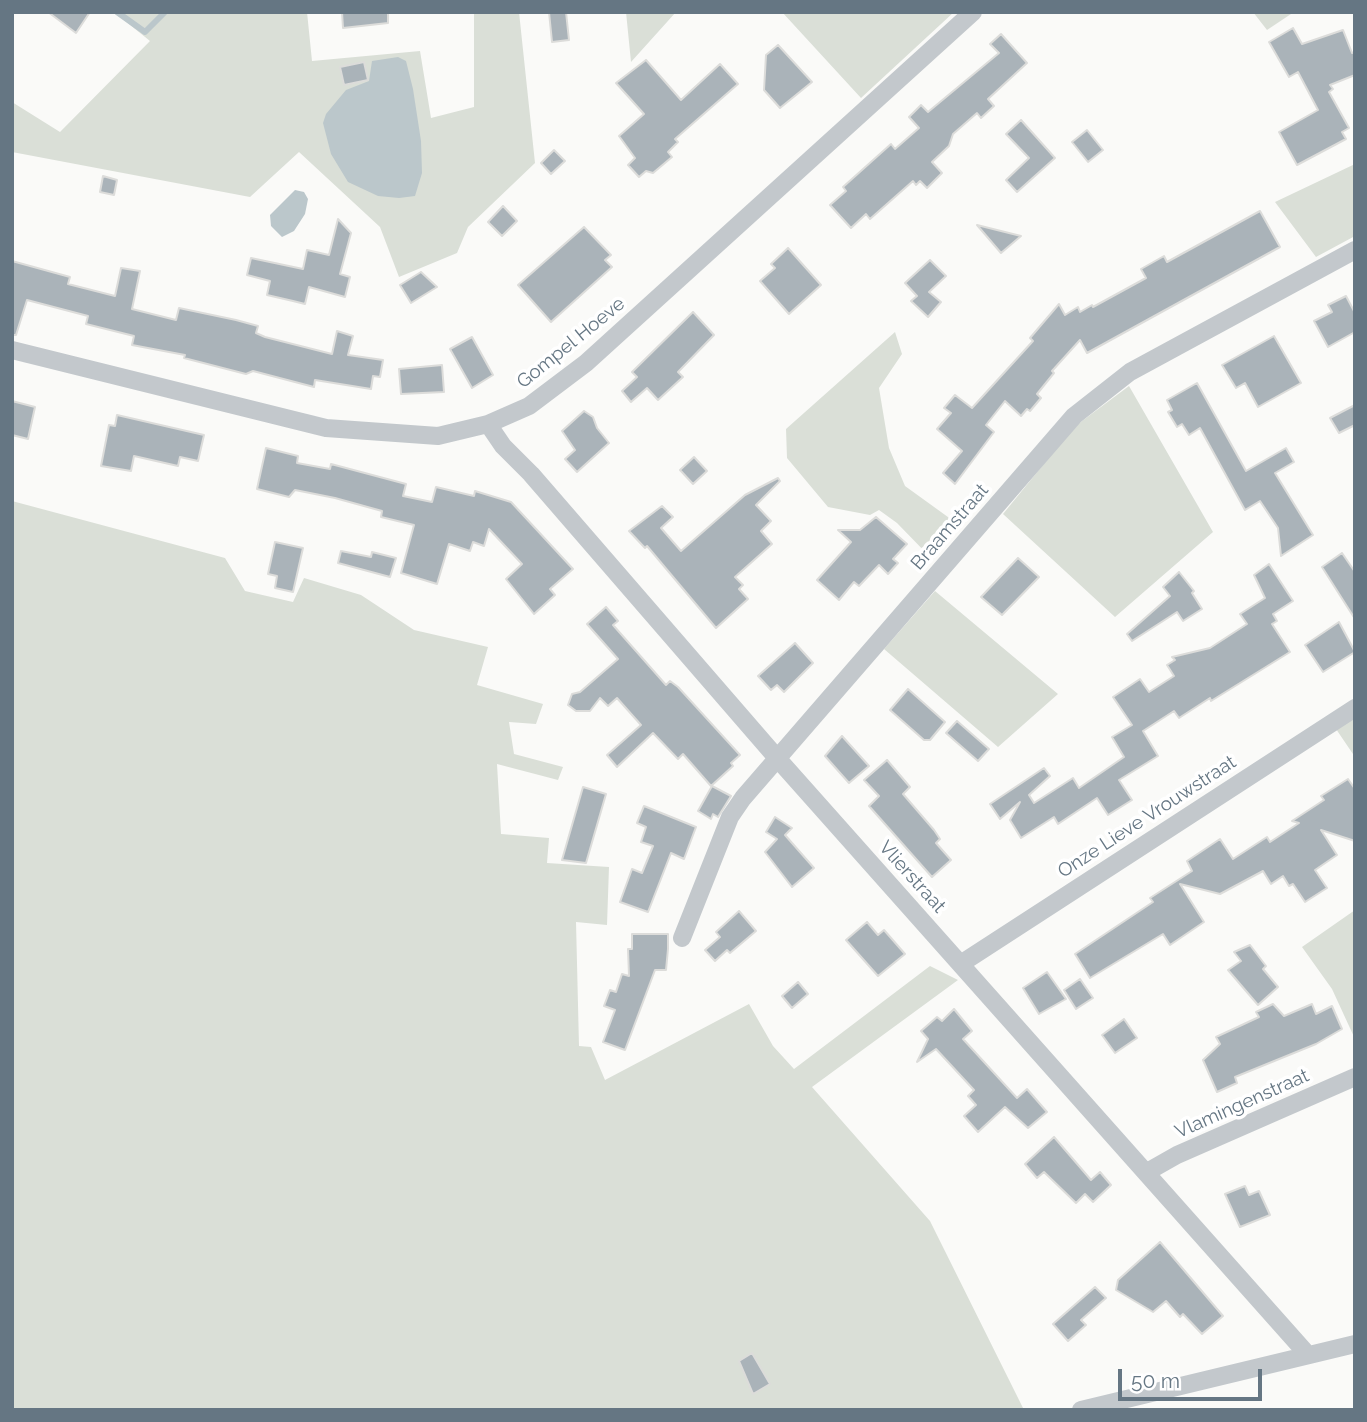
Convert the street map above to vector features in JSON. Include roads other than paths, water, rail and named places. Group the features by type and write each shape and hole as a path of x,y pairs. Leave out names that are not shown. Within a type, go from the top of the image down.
{"street":[{"name":"Gompel Hoeve","path":"12,350 326,428 438,436 488,424 529,406 586,363 973,12"},
{"name":"Braamstraat","path":"682,938 730,817 777,758 1074,416 1130,372 1355,250"},
{"name":"Vlierstraat","path":"488,424 502,446 531,474 777,758 1308,1355"},
{"name":"Onze Lieve Vrouwstraat","path":"961,963 1355,708"},
{"name":"Vlamingenstraat","path":"1147,1172 1177,1155 1355,1077"},
{"path":"1081,1410 1355,1344"}],"waterway":[{"path":"117,12 145,32 165,12"}]}
